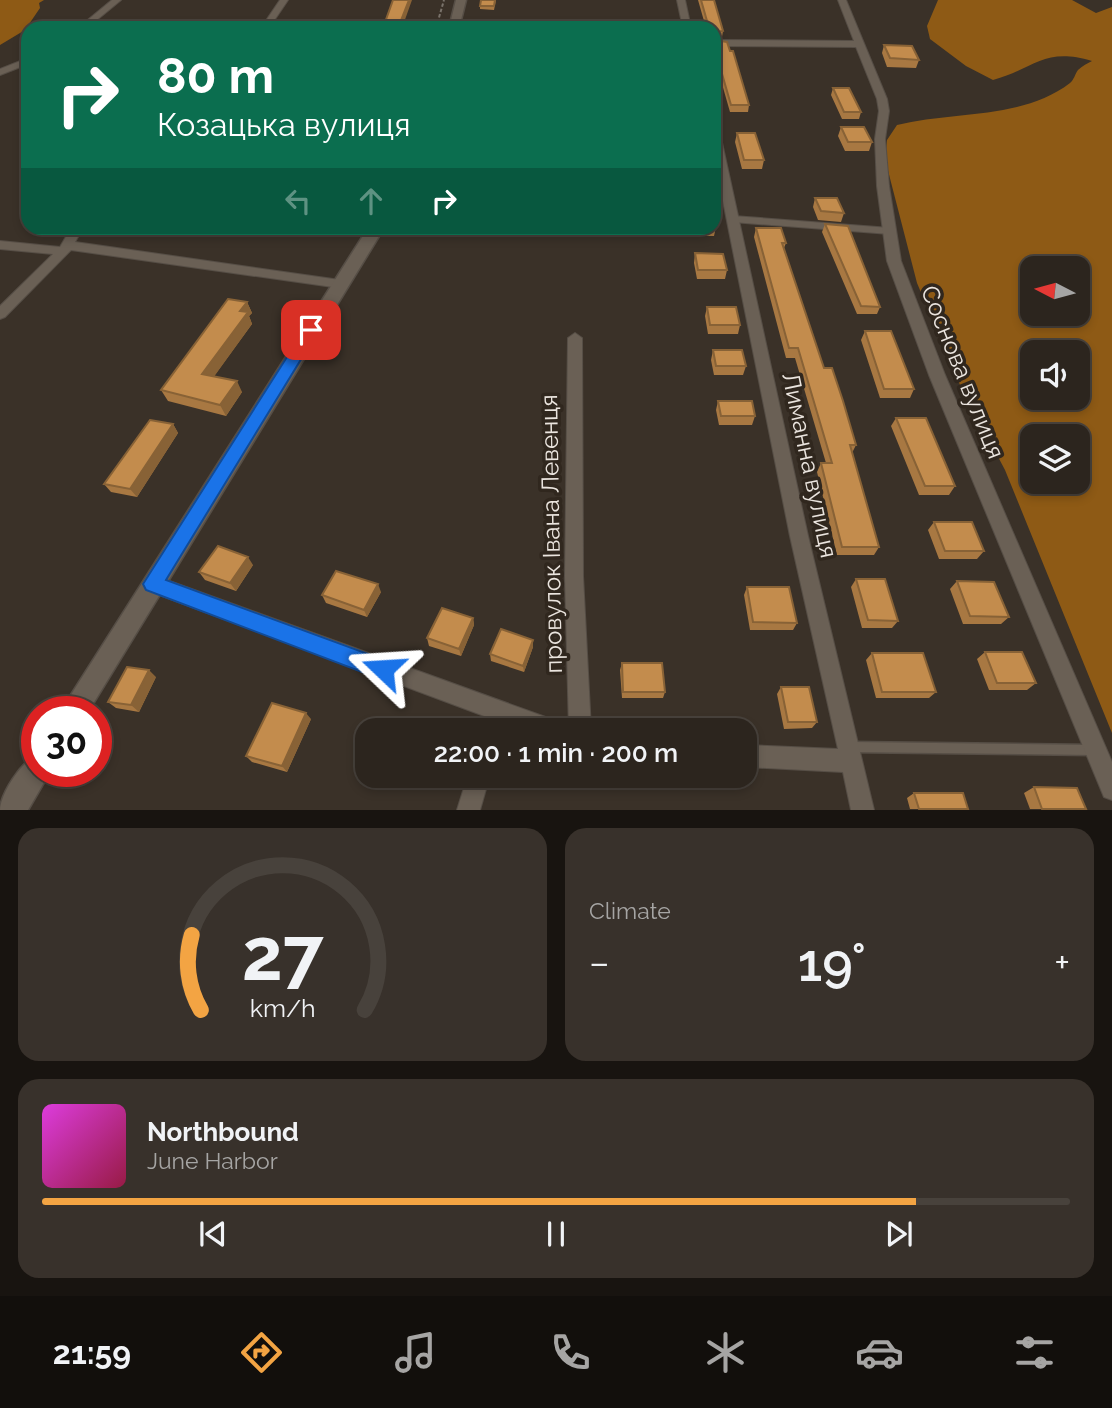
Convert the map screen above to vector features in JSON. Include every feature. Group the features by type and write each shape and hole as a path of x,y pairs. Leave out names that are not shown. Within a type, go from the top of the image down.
{"main road":[{"path":"456,21 461,0"},
{"path":"82,696 372,235"},
{"path":"12,810 26,787"}],"street":[{"path":"91,21 117,0"},
{"path":"270,21 284,0"},
{"path":"681,0 686,21"},
{"name":"Соснова вулиця","path":"842,0 861,44 884,111 880,139 894,261 937,375 1112,789"},
{"path":"721,43 861,44"},
{"path":"0,72 21,64"},
{"name":"Лиманна вулиця","path":"721,162 799,536 863,810"},
{"path":"0,314 65,248 73,235"},
{"path":"0,245 65,248 340,284"},
{"name":"провулок Івана Левенця","path":"575,338 574,576 580,718"},
{"path":"153,584 489,718"},
{"path":"757,756 850,754"},
{"path":"468,810 475,788"}],"lane":[{"path":"733,219 890,230"},
{"path":"850,754 1096,750"}],"path":[{"path":"438,21 444,0"}],"shaded area":[{"path":"0,0 44,0 39,3 40,8 31,21 21,21 21,32 0,45"},
{"path":"938,0 1072,0 1096,13 1112,7 1112,733 1005,470 960,385 917,283 885,159 887,140 897,125 986,113 1030,103 1051,95 1070,83 1078,70 1092,61 1076,57 1051,58 993,80 966,66 930,39 927,26"}],"building":[{"path":"393,0 409,0 401,21 386,21"},
{"path":"481,0 495,0 494,6 480,6"},
{"path":"701,0 714,0 720,21 707,21"},
{"path":"721,41 727,42 730,51 733,51 749,105 731,105 721,70"},
{"path":"884,45 912,46 919,60 890,58"},
{"path":"833,88 849,88 861,112 844,112"},
{"path":"841,127 864,127 872,142 848,142"},
{"path":"737,133 755,133 764,160 744,160"},
{"path":"815,198 837,198 844,213 821,211"},
{"path":"825,224 848,226 880,307 861,306"},
{"path":"756,228 781,228 786,243 782,243 824,368 832,368 843,401 856,445 850,445 879,547 842,547 821,463 832,463 798,348 789,348"},
{"path":"695,253 723,254 727,270 698,270"},
{"path":"228,299 247,302 240,311 248,312 202,374 237,381 220,405 161,390"},
{"path":"707,307 736,307 740,325 710,325"},
{"path":"865,331 891,331 914,389 884,389"},
{"path":"713,350 742,350 746,366 716,366"},
{"path":"718,401 752,401 755,416 721,416"},
{"path":"896,418 926,418 955,486 925,486"},
{"path":"150,420 173,424 130,489 104,484"},
{"path":"934,522 972,522 984,551 945,551"},
{"path":"218,546 248,557 230,583 199,572"},
{"path":"336,571 378,584 364,610 322,595"},
{"path":"856,579 885,579 898,621 868,620"},
{"path":"957,581 994,582 1009,617 970,616"},
{"path":"747,587 789,587 797,623 753,622"},
{"path":"442,608 473,618 459,649 427,638"},
{"path":"501,629 533,640 523,666 490,654"},
{"path":"985,652 1022,652 1036,683 997,683"},
{"path":"872,653 923,653 936,692 882,692"},
{"path":"622,663 662,663 665,692 623,692"},
{"path":"127,667 149,670 131,705 112,703 111,696"},
{"path":"781,687 809,687 817,722 788,722"},
{"path":"272,703 306,713 282,766 246,756"},
{"path":"1034,787 1077,788 1086,809 1042,809"},
{"path":"914,793 963,793 968,809 919,809"}],"route":[{"path":"311,330 153,584 383,669"}]}
